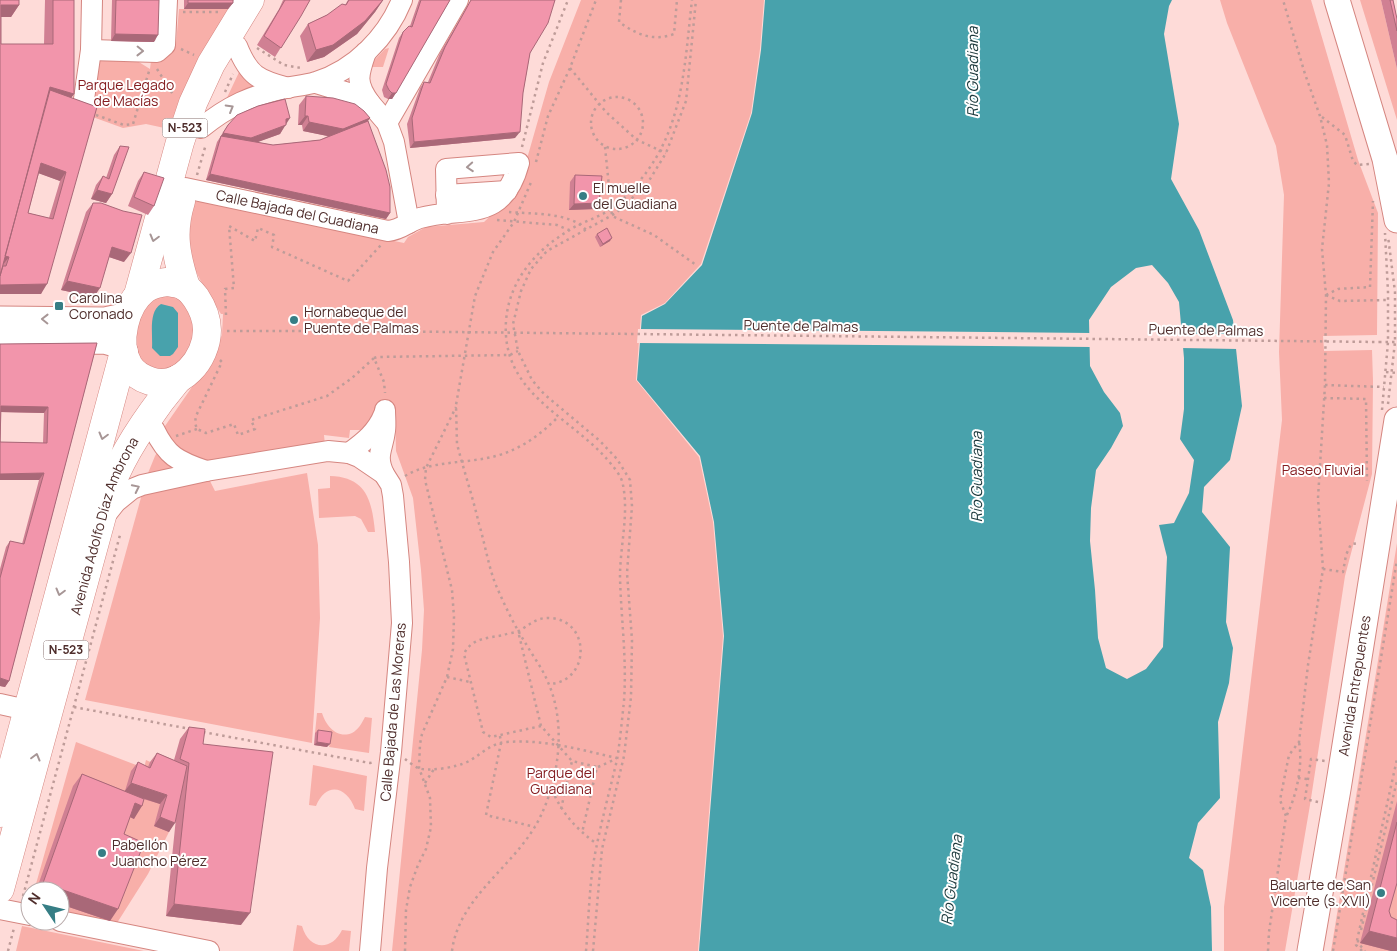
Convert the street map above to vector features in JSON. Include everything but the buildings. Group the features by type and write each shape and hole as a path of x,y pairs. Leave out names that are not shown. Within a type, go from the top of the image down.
{"highway":[{"name":"N-523","path":"123,349 122,336 133,305 193,102 210,64 237,16 270,0"},
{"name":"N-523","path":"178,380 190,370 199,358 207,331 203,311 200,304 186,287 179,264 174,238 178,209 201,128 215,90 237,16"},
{"path":"133,305 146,288 155,284 167,282 186,287"},
{"path":"123,349 128,363 142,379 155,383 167,383 178,380"},
{"name":"Avenida Adolfo Díaz Ambrona","path":"0,813 123,349"},
{"name":"Avenida Adolfo Díaz Ambrona","path":"0,889 29,784 111,524 116,474 126,454 166,394 178,380"},
{"path":"0,854 16,803 29,784"}],"main road":[{"path":"1337,0 1385,159 1391,225"},
{"path":"1350,0 1397,155"},
{"path":"0,318 104,320 133,305"},
{"path":"0,343 104,341 123,349"},
{"name":"Avenida Entrepuentes","path":"1310,951 1338,789 1389,418"},
{"name":"Avenida Entrepuentes","path":"1324,951 1397,501"}],"street":[{"path":"83,106 91,50 92,0"},
{"path":"201,128 234,105 262,94 316,83 344,69 366,52 386,30 402,0"},
{"path":"387,122 458,0"},
{"path":"91,50 157,52 164,44 174,6"},
{"path":"237,16 248,69 257,77 288,88"},
{"path":"366,52 361,67 359,84 370,104 387,122 394,142 409,223"},
{"path":"316,83 355,96 370,104"},
{"path":"447,205 477,210 491,206 507,191 516,174 529,167"},
{"path":"447,205 446,169 529,167"},
{"name":"Calle Bajada del Guadiana","path":"185,188 388,231 398,229 447,205"},
{"path":"447,205 507,191"},
{"path":"349,453 380,425 385,410"},
{"name":"Calle Bajada de Las Moreras","path":"370,951 377,868 391,752 402,623 393,496 380,465 379,455 385,432 385,410"},
{"path":"154,429 161,444 168,452 187,464 206,471"},
{"path":"111,524 116,502 132,489 158,480 328,451 349,453 359,457 387,479"},
{"path":"0,704 28,710"},
{"path":"70,923 209,951"}],"path":[{"path":"529,167 534,97 543,63 568,0"},
{"path":"452,951 457,928 472,902 517,853 542,814 551,789 558,744 556,711 548,684 518,631 494,581 457,444 456,405 472,313 480,282 493,252 519,213 529,167 596,0"},
{"path":"621,0 619,22 632,32 648,37 666,37 674,34 677,0"},
{"path":"586,951 597,844 617,758 624,700 625,642 620,576 625,509 623,482 610,462 593,443 558,418 528,389 517,373 510,355 506,322 509,301 515,286 532,259 542,249 569,230 611,209 639,183 661,151 677,110 684,76 692,0"},
{"path":"593,951 602,849 624,756 631,697 632,640 627,573 632,506 630,480 617,460 600,441 544,394 528,374 518,351 513,324 521,291 531,269 547,251 612,216 646,184 666,153 686,101 696,0"},
{"path":"1268,951 1269,932 1286,816 1292,803 1298,778 1301,755 1299,742 1308,665 1323,569 1318,498 1325,385 1326,295 1322,249 1328,183 1327,145 1320,116 1283,0"},
{"path":"174,6 237,16"},
{"path":"174,46 201,58"},
{"path":"83,106 89,112 124,125 133,124 152,61"},
{"path":"157,68 176,97"},
{"path":"570,68 606,112 637,140 666,153"},
{"path":"615,97 631,101 638,107 642,115 643,124 637,140 630,146 614,150 598,142 590,127 590,118 599,103 615,97"},
{"path":"1320,116 1345,136 1353,161 1357,165 1370,164 1366,155"},
{"path":"605,147 612,216"},
{"path":"1326,295 1338,289 1370,287 1373,196"},
{"path":"491,206 492,210 558,216 581,224 586,230"},
{"path":"612,216 654,235 696,265"},
{"path":"1389,418 1384,387 1388,342 1391,225"},
{"path":"226,317 225,289 234,288 229,226 255,241 258,228 274,235 272,247 348,281 387,239 388,231"},
{"path":"1388,292 1397,292"},
{"path":"1326,295 1340,301 1388,300"},
{"path":"226,336 227,326"},
{"name":"Puente de Palmas","path":"226,331 1396,341"},
{"path":"216,358 222,362 196,416 195,423 197,429 206,433 234,424 238,435 255,429 251,420 327,396 377,357 510,355 518,351"},
{"path":"374,358 384,382 385,410"},
{"path":"1386,372 1397,373"},
{"path":"1325,385 1384,387"},
{"path":"1324,398 1366,399 1366,474 1369,487 1372,481"},
{"path":"405,951 406,910 410,887 426,848 431,827 430,798 419,768 422,734 447,677 452,649 454,617 452,590 425,480 426,468 456,405"},
{"path":"387,479 426,468 496,456 521,446 538,436 558,418"},
{"path":"8,951 16,912 74,707 111,524"},
{"path":"1323,569 1343,572 1346,555 1351,544 1361,543"},
{"path":"1333,951 1397,560"},
{"path":"540,726 491,737 483,732 464,654 467,647 473,642 518,631 536,620 551,618 566,623 577,634 581,650 578,665 572,674 563,680 548,684"},
{"path":"518,631 540,726 572,761 597,767 617,758"},
{"path":"447,677 470,682"},
{"path":"74,707 370,763 391,752 419,768 452,767 468,762 486,748 501,743 527,741 558,744 617,758"},
{"path":"500,735 501,743 486,815 535,826"},
{"path":"1286,816 1280,800 1289,755 1299,742"},
{"path":"1321,794 1319,802 1305,799 1311,759 1326,761 1325,769"},
{"path":"1364,951 1356,945 1397,759"},
{"path":"561,809 572,761"},
{"path":"582,833 597,767"},
{"path":"425,783 434,769"},
{"path":"1298,778 1308,779"},
{"path":"1364,951 1358,943 1397,781"},
{"path":"551,789 561,809 582,833 597,844"}],"green space":[{"name":"Parque del Guadiana","path":"581,0 764,0 760,49 751,113 701,264 665,303 641,315 636,380 699,457 713,522 723,636 698,951 392,951 422,650 424,610 413,498 396,451 395,411 390,403 378,403 376,416 362,430 350,430 349,438 324,435 325,445 195,463 162,434 165,426 210,361 222,335 223,314 221,314 203,286 190,256 188,234 190,222 194,202 203,201 404,243 408,237 426,227 484,222 518,190 549,82"},
{"name":"Paseo Fluvial","path":"1220,0 1311,0 1358,160 1378,213 1377,335 1323,336 1324,351 1372,350 1372,474 1345,576 1310,805 1285,951 1224,951 1224,907 1282,420 1279,352 1284,195 1276,146 1227,23"},
{"path":"1360,0 1381,0 1397,69 1397,120"},
{"name":"Parque Legado de Macías","path":"179,9 228,9 188,83 169,129 146,124 123,128 90,116 95,56 134,59 150,69 151,61 169,53 176,44"},
{"path":"389,48 383,67 368,67 385,49"},
{"path":"241,68 256,89 224,104"},
{"path":"159,292 184,296 196,332 182,365 149,373 133,348 137,317"},
{"path":"158,451 180,471 146,478"},
{"path":"307,473 318,545 320,618 312,743 85,700 142,494 209,479 215,491"},
{"path":"330,476 342,477 352,481 365,492 372,510 375,532 368,532 361,519 355,516 319,518 318,489 330,488"},
{"path":"1397,543 1397,951 1331,951"},
{"path":"317,713 322,713 329,727 342,734 354,732 365,717 372,718 369,753 329,747 332,734 315,733"},
{"name":"Pabellón Juancho Pérez","path":"76,742 144,768 146,760 181,776 169,832 148,874 117,923 70,913 70,881 37,881"},
{"path":"313,765 367,776 364,811 355,809 347,795 342,791 336,790 325,793 316,806 309,805"},
{"path":"297,925 302,926 310,940 315,944 321,945 333,942 342,930 351,931 349,951 293,951"},
{"path":"21,931 46,931 144,951 16,951"}],"water":[{"name":"Río Guadiana","path":"765,0 1172,0 1169,6 1164,34 1179,124 1171,179 1199,230 1233,320 1242,406 1230,460 1204,487 1202,512 1230,547 1226,622 1233,648 1229,683 1218,722 1220,798 1198,823 1189,858 1203,870 1211,907 1212,951 699,951 724,636 714,522 700,456 637,380 642,316 665,304 702,265 752,113 761,50","holes":["1152,265 1168,283 1179,302 1184,358 1184,409 1180,439 1194,460 1189,493 1174,523 1159,525 1167,557 1163,647 1146,669 1127,679 1106,668 1098,638 1090,541 1091,508 1096,470 1123,426 1120,413 1104,392 1090,366 1089,320 1111,287 1136,268"]},
{"path":"161,304 173,307 178,313 178,347 170,356 160,356 152,348 154,312"}],"pier":[{"path":"638,329 1091,333 1092,347 637,343"},
{"path":"1180,334 1237,334 1238,349 1181,348"}],"place":[{"name":"El muelle del Guadiana","path":"583,196"},
{"name":"Carolina Coronado","path":"59,306"},
{"name":"Hornabeque del Puente de Palmas","path":"294,320"},
{"name":"Pabellón Juancho Pérez","path":"102,853"},
{"name":"Baluarte de San Vicente (s. XVII)","path":"1381,893"}]}
